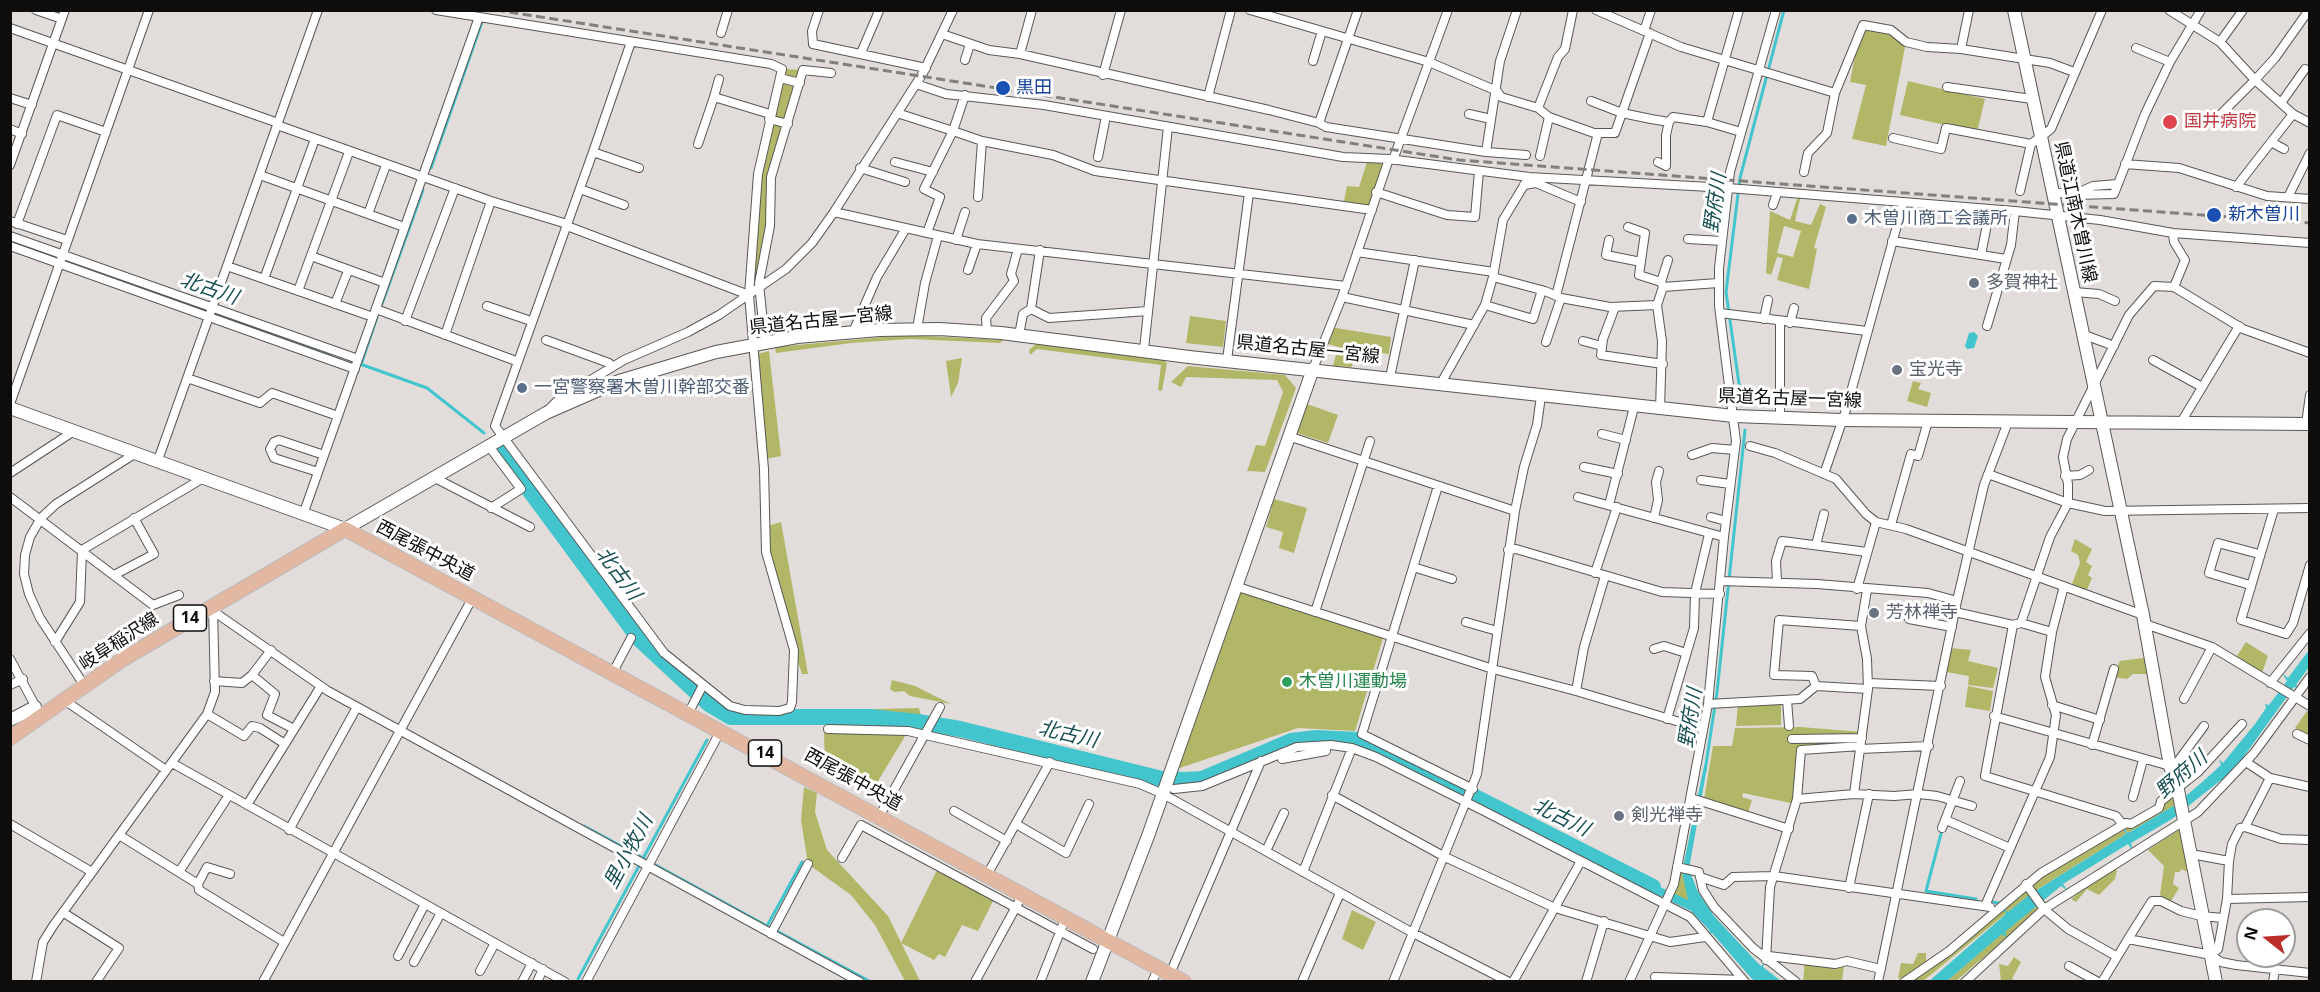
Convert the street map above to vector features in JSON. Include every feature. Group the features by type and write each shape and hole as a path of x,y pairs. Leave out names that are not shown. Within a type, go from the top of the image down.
{"main road":[{"name":"県道江南木曽川線","path":"2014,10 2032,99 2036,140 2058,215 2144,620 2170,766 2178,790 2201,916 2216,981"},
{"name":"県道名古屋一宮線","path":"345,528 503,436 546,413 619,381 652,369 759,344 853,332 917,329 987,332 1660,410 1734,416 1841,420 2308,424"},
{"path":"1092,981 1167,792 1171,771 1291,437 1313,369"},
{"name":"14","path":"10,406 345,528"},
{"name":"西尾張中央道","path":"345,528 613,672 691,707 721,730 1184,981"},
{"name":"岐阜稲沢線","path":"10,738 38,712 64,700 84,685 345,528"},
{"path":"10,720 38,712"}],"street":[{"path":"10,406 149,10"},
{"path":"158,460 318,10"},
{"path":"436,10 782,69 758,174 749,295 759,344"},
{"path":"720,33 728,10"},
{"path":"819,10 812,31 813,44 926,68"},
{"path":"861,53 879,11 877,10"},
{"path":"546,413 559,399 644,350 688,332 760,288 786,269 812,243 834,212 926,68 953,10"},
{"path":"1020,54 1032,10"},
{"path":"1103,75 1121,10"},
{"path":"1208,97 1231,10"},
{"path":"1250,10 1429,62 1497,91 1501,97 1538,108 1549,117 1598,133 1615,134 1647,32 1651,10"},
{"path":"1319,123 1358,10"},
{"path":"1313,369 1346,286 1376,192 1400,138 1448,10"},
{"path":"1486,152 1500,61 1517,10"},
{"path":"1538,108 1558,57 1565,48 1573,10"},
{"path":"1596,10 1647,32 1724,60 1835,93"},
{"path":"1707,122 1739,10"},
{"path":"1629,981 1652,937 1680,867 1689,813 1696,800 1703,729 1713,704 1720,594 1726,581 1724,537 1735,450 1734,416 1718,283 1729,188 1741,132 1761,71 1776,10"},
{"path":"1961,48 1969,10"},
{"path":"2020,191 2036,140 2051,129 2102,10"},
{"path":"2169,10 2220,42 2255,80 2293,114 2310,123"},
{"path":"2053,192 2073,195 2118,184 2170,62 2201,10"},
{"path":"2220,42 2243,10"},
{"path":"2209,114 2217,118 2255,80 2276,58 2309,10"},
{"path":"10,165 63,15 36,11"},
{"path":"304,512 479,17"},
{"path":"1804,172 1808,153 1827,133 1835,93 1863,25 1891,30 1906,42 1927,47 1961,48 2050,63 2074,72"},
{"path":"10,28 278,124 349,152 567,225 749,295"},
{"path":"1313,61 1322,31"},
{"path":"942,34 989,50 1020,54 1103,75 1208,97 1319,123 1326,128 1486,152 1526,154"},
{"path":"631,42 580,189 516,361 495,426 663,653 702,687 730,705 745,710 779,711 790,708 792,702 794,650 766,552 759,344 760,288 770,226 771,177 803,70 831,73"},
{"path":"964,60 970,44"},
{"path":"2136,48 2170,62"},
{"path":"2281,103 2305,69"},
{"path":"780,78 800,83"},
{"path":"698,144 719,79"},
{"path":"916,84 946,94 1106,116 1343,157 1391,160 1529,177 1729,188 1903,204 2015,211 2172,232 2310,243"},
{"path":"1947,87 2032,99"},
{"path":"927,233 940,197 924,189 953,131 965,95"},
{"path":"714,97 788,124"},
{"path":"10,98 32,105"},
{"path":"1591,102 1622,113 1669,122"},
{"path":"897,113 982,141 1053,155 1095,171 1372,210"},
{"path":"1469,114 1491,119"},
{"path":"2235,187 2293,114"},
{"path":"67,240 14,223 57,115 106,132"},
{"path":"1098,157 1106,116"},
{"path":"1540,156 1549,117"},
{"path":"1658,162 1666,166 1666,135 1669,122 1673,117 1707,122 1741,132"},
{"path":"1144,349 1168,127"},
{"path":"1893,138 1941,150 1946,128 2036,140"},
{"path":"10,129 22,134"},
{"path":"1546,342 1559,297 1584,180 1598,133"},
{"path":"264,279 315,139"},
{"path":"978,197 982,141"},
{"path":"2271,142 2284,148"},
{"path":"298,291 349,152"},
{"path":"593,152 639,168"},
{"path":"2288,197 2310,153"},
{"path":"895,162 933,172"},
{"path":"2125,164 2179,168 2267,196 2310,199"},
{"path":"368,214 386,165"},
{"path":"860,168 905,182"},
{"path":"1376,192 1447,215 1475,217 1479,171"},
{"path":"758,174 771,177"},
{"path":"260,175 404,227"},
{"path":"1440,385 1485,305 1494,274 1503,220 1529,177"},
{"path":"1524,185 1536,183 1581,202"},
{"path":"405,321 455,188"},
{"path":"580,189 624,205"},
{"path":"1773,205 1777,193"},
{"path":"1227,360 1249,194"},
{"path":"445,335 491,201"},
{"path":"1824,474 1903,204"},
{"path":"1981,255 1990,210"},
{"path":"1987,326 2006,259 2015,211"},
{"path":"834,212 904,230 977,244 1346,286"},
{"path":"956,240 965,212"},
{"path":"1628,227 1645,233 1639,275 1662,285 1718,283"},
{"path":"853,332 878,277 904,230"},
{"path":"2172,232 2174,242 2186,260 2174,287"},
{"path":"10,236 61,259 356,364"},
{"path":"917,329 925,284 938,236"},
{"path":"1688,239 1722,241"},
{"path":"1609,240 1605,255 1641,262"},
{"path":"1892,241 2006,259"},
{"path":"968,270 977,244"},
{"path":"10,246 61,259"},
{"path":"987,332 986,318 1014,281 1011,274 1018,249"},
{"path":"1018,335 1023,314 1031,309 1040,250"},
{"path":"1357,252 1494,274 1559,297 1615,307 1657,305"},
{"path":"311,256 385,283"},
{"path":"1390,377 1415,260"},
{"path":"1660,410 1663,364 1657,305 1668,260"},
{"path":"227,266 335,304 405,321 516,361"},
{"path":"335,304 348,271"},
{"path":"2123,825 2116,816 1985,776 1990,758 1994,716 2017,624 2049,537 2068,503 2064,448 2129,315 2154,286 2174,287 2239,326 2310,353"},
{"path":"1485,305 1533,320 1542,290"},
{"path":"2074,292 2099,294 2115,301"},
{"path":"1342,297 1474,325"},
{"path":"1764,320 1768,300"},
{"path":"487,306 531,321"},
{"path":"1615,307 1601,355 1663,364"},
{"path":"1790,323 1794,308"},
{"path":"1031,309 1049,318 1148,311"},
{"path":"1722,313 1867,331"},
{"path":"1780,322 1780,418"},
{"path":"2180,423 2239,326"},
{"path":"2082,334 2114,346"},
{"path":"546,340 609,363 611,368"},
{"path":"1583,340 1602,346"},
{"path":"2153,360 2202,387"},
{"path":"187,378 260,403 272,393 338,416"},
{"path":"2308,424 2310,395"},
{"path":"1394,981 1473,790 1493,669 1508,550 1524,467 1538,425 1541,396"},
{"path":"1595,573 1613,506 1634,407"},
{"path":"1891,525 1911,454 1918,456 1928,421"},
{"path":"1878,981 1929,746 1957,601 1988,474 2008,422"},
{"path":"10,473 74,431"},
{"path":"1602,434 1626,440"},
{"path":"1291,437 1515,511"},
{"path":"318,472 274,458 270,448 279,440 324,455"},
{"path":"1315,612 1370,441"},
{"path":"488,445 521,489 491,508"},
{"path":"1750,446 1775,453 1836,479 1866,514 1876,522 1891,525 2064,586 2212,647 2310,706"},
{"path":"1692,455 1712,448 1735,450"},
{"path":"84,685 28,594 24,574 30,537 41,518 56,504 136,453"},
{"path":"1584,467 1618,474"},
{"path":"2065,476 2080,475 2089,470"},
{"path":"1654,518 1658,500 1656,482 1659,471"},
{"path":"1988,474 2068,503 2086,508 2120,512 2310,508"},
{"path":"82,550 205,477"},
{"path":"432,477 530,527"},
{"path":"1701,480 1731,484"},
{"path":"1438,486 1362,734 1473,790"},
{"path":"10,496 116,574 153,605 180,595"},
{"path":"1578,497 1724,537"},
{"path":"2274,509 2241,620 2286,634 2293,623 2310,565"},
{"path":"1816,545 1824,514"},
{"path":"1711,517 1726,521"},
{"path":"116,574 153,554 134,518"},
{"path":"1857,589 1876,522"},
{"path":"1667,718 1694,628 1695,593 1709,534"},
{"path":"1777,581 1776,561 1782,541 1867,552"},
{"path":"2250,585 2209,573 2218,543 2259,554"},
{"path":"1508,550 1516,549 1662,592 1720,594"},
{"path":"56,642 80,602 82,550"},
{"path":"1413,567 1452,579"},
{"path":"1576,691 1584,647 1605,576"},
{"path":"1726,581 1777,581 1867,590 1928,593 1957,601"},
{"path":"1985,906 2050,758 2056,715 2045,677 2052,632 2064,586"},
{"path":"1238,587 1493,669 1703,729"},
{"path":"1854,794 1868,686 1867,659 1861,626 1867,590"},
{"path":"265,981 284,942 473,597"},
{"path":"213,608 321,686 357,707 860,981"},
{"path":"36,981 44,942 63,912 207,714 215,692 213,608"},
{"path":"1955,612 2052,632"},
{"path":"1816,687 1812,676 1774,675 1779,620 1861,626"},
{"path":"1909,620 1924,620 1952,627"},
{"path":"1466,622 1497,631"},
{"path":"2270,683 2310,633"},
{"path":"613,672 631,638"},
{"path":"1654,649 1664,646 1686,653"},
{"path":"2184,699 2212,647"},
{"path":"214,681 242,683 252,675 271,650"},
{"path":"10,659 38,712"},
{"path":"2092,745 2114,669"},
{"path":"252,675 275,694 267,715 294,729"},
{"path":"1965,981 1976,977 2044,908 2198,812 2246,762 2310,677"},
{"path":"10,685 23,680"},
{"path":"247,805 321,686"},
{"path":"1713,704 1800,699 1816,687 1941,686"},
{"path":"691,707 702,687"},
{"path":"64,700 169,767 229,795 565,981"},
{"path":"1787,700 1789,726"},
{"path":"2052,705 2100,720"},
{"path":"289,830 357,707"},
{"path":"880,815 940,707"},
{"path":"207,714 244,736 252,726 260,728 285,744"},
{"path":"1994,716 2170,766 2176,764 2204,726"},
{"path":"1904,981 1949,951 2027,885 2123,825 2132,824 2159,808 2161,801 2178,790 2213,758 2242,724"},
{"path":"828,729 926,732 1167,792 1231,832 1340,893 1413,933 1511,981 1581,861"},
{"path":"586,981 643,864 721,730"},
{"path":"2296,734 2310,740"},
{"path":"1792,739 1929,746"},
{"path":"1767,958 1770,887 1797,799 1801,750 1861,744"},
{"path":"1167,792 1202,786 1297,747 1331,745 1376,757 1667,903 1690,917 1744,981"},
{"path":"1282,759 1321,750 1351,751"},
{"path":"1303,872 1351,751"},
{"path":"2133,796 2143,760"},
{"path":"1152,981 1165,971 1262,761"},
{"path":"987,875 1050,762"},
{"path":"2246,762 2270,778 2310,787"},
{"path":"2211,956 2218,949 2227,899 2232,844 2241,828 2245,827 2270,778"},
{"path":"1960,781 1944,824 2010,848"},
{"path":"1797,799 1854,794 1919,794 1972,806"},
{"path":"1849,888 1869,794"},
{"path":"178,872 229,795"},
{"path":"1332,795 1445,857 1555,908 1670,942 1705,937"},
{"path":"1696,800 1789,829"},
{"path":"1016,824 1066,853 1089,804"},
{"path":"954,812 1007,841"},
{"path":"1652,812 1689,813"},
{"path":"1266,852 1284,813"},
{"path":"842,858 861,825 1093,949"},
{"path":"2245,827 2281,839 2310,840"},
{"path":"12,828 92,872"},
{"path":"119,836 198,884"},
{"path":"2191,854 2229,861"},
{"path":"956,876 963,862"},
{"path":"771,934 808,864"},
{"path":"230,874 207,867 198,884 199,890 284,942"},
{"path":"1680,867 1724,885 1733,877 1774,876 1996,909"},
{"path":"1697,874 1702,890 1714,907 1767,958 1796,981"},
{"path":"2027,885 2044,908 2068,929 2116,956"},
{"path":"1302,981 1340,893"},
{"path":"977,981 1023,894"},
{"path":"2227,899 2310,897"},
{"path":"2069,966 2100,981 2152,901 2161,901 2181,911 2201,916 2223,918"},
{"path":"398,956 425,904"},
{"path":"63,912 118,948 96,981"},
{"path":"414,962 441,913"},
{"path":"1039,981 1066,917"},
{"path":"1586,981 1604,921"},
{"path":"2128,939 2211,956 2221,962 2275,970 2310,972"},
{"path":"480,970 495,943"},
{"path":"1767,958 1835,964 1847,962 1881,969"},
{"path":"522,981 532,963"},
{"path":"537,981 543,969"},
{"path":"2273,981 2275,970"},
{"path":"1655,977 1698,981 1744,981"}],"green space":[{"path":"1891,30 1906,42 1886,146 1852,139 1866,85 1850,82 1860,31"},
{"path":"782,69 803,70 771,177 770,226 759,283 749,295 758,174"},
{"path":"1908,81 1985,99 1977,132 1900,115"},
{"path":"1367,162 1387,164 1373,208 1344,201 1347,186 1359,187"},
{"path":"1801,195 1795,221 1811,225 1820,204 1826,207 1814,248 1817,249 1809,289 1777,280 1783,258 1777,257 1771,275 1766,273 1770,211 1790,220 1797,199","holes":["1784,226 1801,231 1793,257 1777,253"]},
{"path":"1190,316 1226,321 1223,347 1186,343"},
{"path":"1330,327 1391,337 1389,354 1354,349 1352,367 1333,366 1338,347 1324,343"},
{"path":"906,335 1003,340 1000,343 910,339 851,343 776,353 775,347"},
{"path":"1036,344 1162,359 1167,363 1162,391 1158,390 1161,365 1037,349 1030,355 1029,350"},
{"path":"769,351 781,456 766,459 753,355"},
{"path":"962,358 958,383 951,397 946,361"},
{"path":"1188,366 1285,375 1296,388 1265,472 1247,471 1256,445 1265,446 1283,392 1277,380 1186,377 1181,387 1171,382"},
{"path":"1913,381 1921,383 1918,389 1931,393 1927,407 1907,401"},
{"path":"1307,404 1338,415 1328,443 1297,433"},
{"path":"1274,499 1307,508 1294,553 1279,548 1283,532 1266,527"},
{"path":"781,522 808,674 802,674 772,579 764,527"},
{"path":"2075,539 2092,549 2086,562 2092,566 2088,575 2092,578 2085,594 2070,589 2080,563 2078,555 2071,551"},
{"name":"木曽川運動場","path":"1238,587 1384,635 1355,731 1298,728 1171,771"},
{"path":"2246,642 2268,656 2262,673 2237,656"},
{"path":"1950,648 1971,650 1968,661 1998,668 1993,688 1968,685 1969,676 1946,672"},
{"path":"2150,657 2148,674 2133,674 2127,679 2112,677 2120,661"},
{"path":"892,680 915,686 951,704 910,696 904,691 894,692 890,689"},
{"path":"1968,686 1993,691 1990,711 1965,707"},
{"path":"1738,704 1781,705 1781,725 1736,726"},
{"path":"919,708 921,716 835,714 835,710"},
{"path":"2307,711 2309,713 2309,734 2295,728"},
{"path":"1800,727 1862,732 1861,746 1801,750 1795,804 1743,793 1742,797 1752,800 1748,813 1704,799 1713,746 1732,746 1735,728"},
{"path":"824,731 907,733 872,791 825,769"},
{"path":"804,787 817,793 815,812 827,850 888,916 920,981 905,981 875,925 851,895 808,864 801,820"},
{"path":"2173,795 2175,805 2128,833 2123,828 2126,834 2035,891 2033,881"},
{"path":"2180,829 2188,872 2181,869 2180,872 2175,872 2173,884 2179,888 2171,901 2160,895 2164,866 2148,850"},
{"path":"2109,869 2117,870 2115,879 2099,895 2087,889 2076,902 2071,899"},
{"path":"937,870 995,897 978,931 962,925 945,957 939,954 934,960 901,943"},
{"path":"1679,870 1682,872 1689,899 1687,901 1673,895"},
{"path":"2026,891 2029,895 1923,981 1904,981 1906,980 1898,978 1901,963 1913,964 1918,953 1926,953 1926,967"},
{"path":"2036,904 2037,912 1956,981 1946,982"},
{"path":"1352,910 1376,922 1363,950 1342,939"},
{"path":"2014,957 2021,962 2012,979 2017,981 2001,981 1999,964 2008,966"},
{"path":"1805,960 1844,966 1842,981 1803,982"}],"water":[{"path":"1974,332 1978,336 1974,348 1967,349 1965,346 1969,333"},
{"path":"2309,650 2309,667 2296,685 2301,689 2294,687 2242,759 2223,779 2225,784 2221,780 2172,819 2131,843 2133,851 2128,844 2063,884 2068,891 2061,886 2005,932 2007,938 2002,934 1947,981 1928,982 2006,914 2002,908 2008,912 2029,895 2126,834 2122,827 2128,833 2175,805 2200,784 2221,765 2219,759 2223,763 2255,724 2266,708 2265,704 2269,705 2287,681 2282,673 2288,678"},
{"path":"1704,766 1707,767 1689,869 1698,892 1714,916 1761,966 1765,962 1763,967 1781,981 1752,979 1712,933 1708,934 1710,931 1691,911 1631,882 1634,875 1688,900 1682,872"}],"waterway":[{"name":"野府川","path":"1742,405 1726,292 1740,178 1784,10"},
{"path":"431,168 482,22"},
{"path":"382,304 423,190"},
{"name":"北古川","path":"10,241 31,248"},
{"name":"北古川","path":"63,259 331,354"},
{"path":"361,365 377,317"},
{"name":"北古川","path":"349,360 427,388 484,433"},
{"name":"野府川","path":"1705,771 1717,692 1745,430"},
{"name":"北古川","path":"499,449 640,640 709,704 731,717 870,717 918,722 960,729 1162,779 1185,780 1202,779 1291,741 1316,738 1358,740 1653,887"},
{"name":"里小牧川","path":"578,979 707,740"},
{"path":"584,826 645,859"},
{"path":"1942,830 1926,891 1976,899"},
{"path":"652,863 767,926 802,862"},
{"path":"1992,902 1999,903"},
{"path":"775,930 871,982"}],"railway":[{"path":"496,10 1459,160 2310,223"}],"place":[{"name":"黒田","path":"1003,88"},
{"name":"国井病院","path":"2170,122"},
{"name":"新木曽川","path":"2214,215"},
{"name":"木曽川商工会議所","path":"1852,219"},
{"name":"多賀神社","path":"1974,283"},
{"name":"宝光寺","path":"1897,370"},
{"name":"一宮警察署木曽川幹部交番","path":"522,388"},
{"name":"芳林禅寺","path":"1874,613"},
{"name":"木曽川運動場","path":"1287,682"},
{"name":"剣光禅寺","path":"1619,816"}]}
